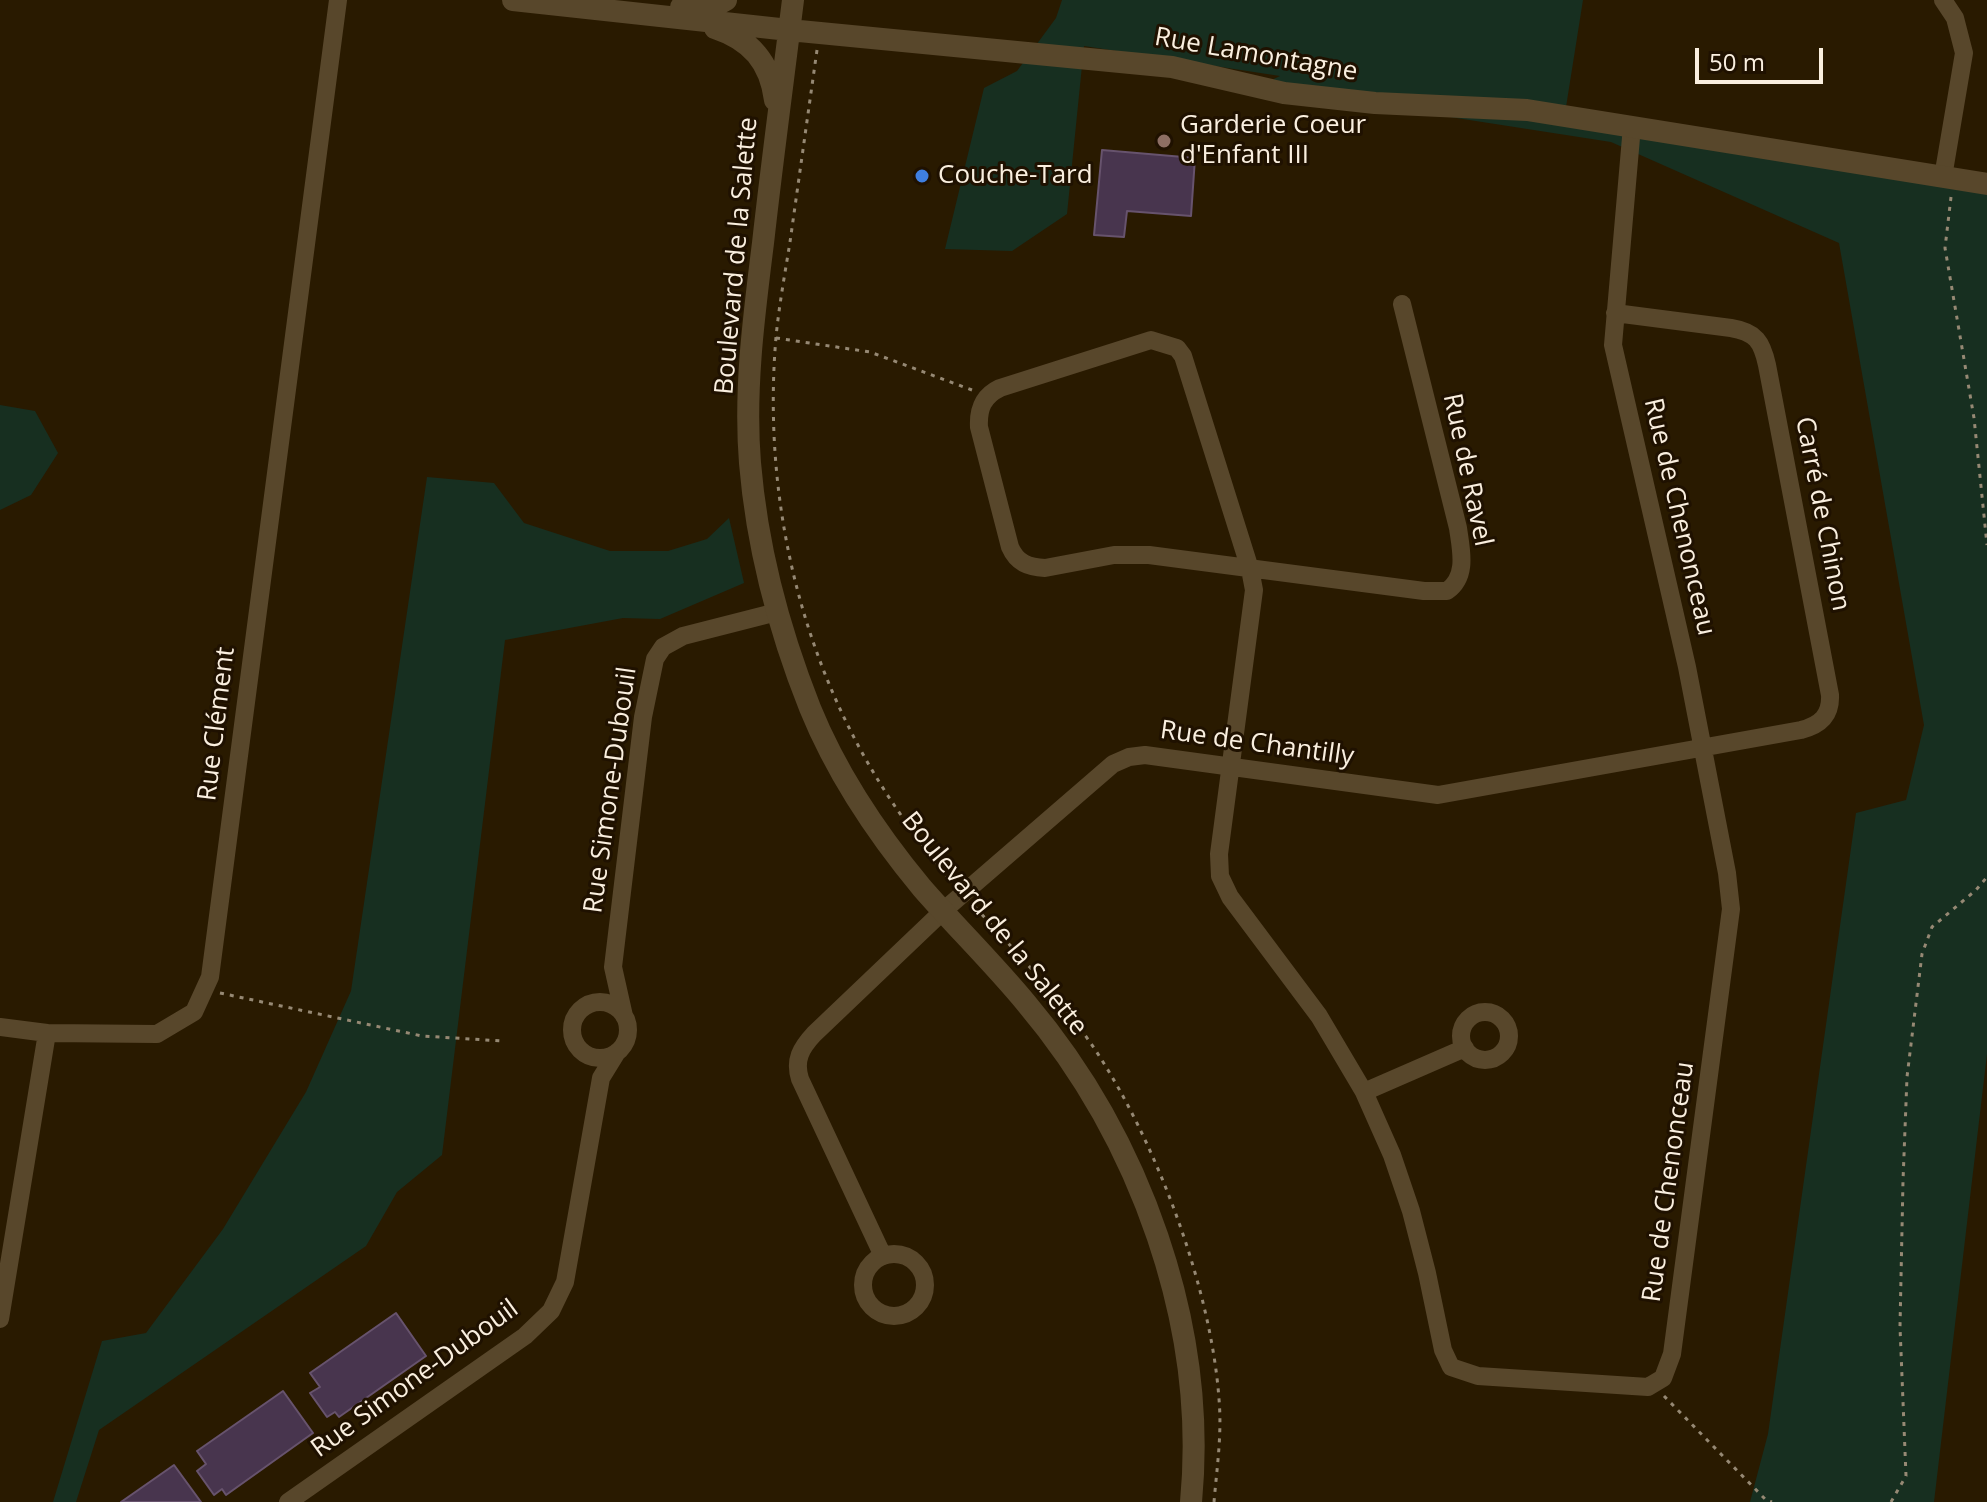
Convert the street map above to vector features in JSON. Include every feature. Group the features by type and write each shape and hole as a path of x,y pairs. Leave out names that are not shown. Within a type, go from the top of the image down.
{"street":[{"name":"Rue Clément","path":"0,1027 47,1033 157,1034 194,1012 210,977 338,0"},
{"name":"Rue Lamontagne","path":"513,0 1172,67 1284,93 1375,103 1527,110 1987,184"},
{"path":"625,11 717,5 726,0"},
{"name":"Boulevard de la Salette","path":"793,0 755,305 750,404 750,461 758,520 777,612 811,711 835,761 887,841 943,911 1054,1037 1097,1103 1142,1198 1175,1298 1188,1368 1194,1439 1191,1502"},
{"path":"1943,0 1955,18 1964,53 1948,178"},
{"path":"679,17 733,34 755,50 772,81 777,122"},
{"name":"Rue de Chenonceau","path":"1250,569 1254,603 1219,854 1223,884 1319,1016 1364,1092 1392,1155 1411,1211 1443,1350 1451,1367 1478,1376 1626,1388 1648,1387 1663,1378 1672,1354 1731,909 1727,873 1684,652 1613,345 1632,126"},
{"name":"Rue de Ravel","path":"1250,569 1437,593 1447,591 1458,579 1461,553 1458,528 1402,304"},
{"name":"Carré de Chinon","path":"1615,313 1740,329 1759,339 1765,355 1830,708 1821,721 1809,728 1703,750"},
{"path":"1159,341 1177,348 1183,356 1250,569 1133,553 1045,568 1022,563 1010,547 979,427 980,408 984,400 1000,388 1140,342 1159,341"},
{"name":"Rue Simone-Dubouil","path":"288,1502 525,1336 551,1311 565,1282 601,1078 628,1035 613,967 643,717 655,659 663,647 683,636 777,612"},
{"name":"Rue de Chantilly","path":"883,1256 800,1079 798,1058 814,1034 943,911 1113,764 1129,757 1145,755 1446,795 1703,750"},
{"name":"Rue Simone-Dubouil","path":"595,1100 594,1078 572,1032 576,1016 604,984 613,967"},
{"path":"587,1005 609,1004 624,1016"},
{"path":"0,1319 47,1033"},
{"path":"1364,1092 1465,1048"},
{"path":"583,1053 598,1058 617,1052"}],"path":[{"path":"819,33 776,338 775,419 780,511 803,608 831,688 881,788 945,875"},
{"path":"1948,178 1945,248 1974,418 1987,545"},
{"path":"776,338 870,352 976,392"},
{"path":"1891,1502 1906,1476 1900,1327 1903,1181 1907,1077 1922,954 1932,927 1987,877"},
{"path":"205,989 422,1036 503,1041"},
{"path":"1662,1395 1766,1500 1772,1502"}],"green space":[{"path":"1062,0 1583,0 1566,107 1987,189 1987,1054 1934,1502 1750,1502 1768,1434 1856,813 1906,800 1924,725 1839,243 1611,142 1257,87 1280,76 1084,46 1067,214 1012,251 945,249 984,88 1017,71 1056,18"},
{"path":"0,405 35,411 58,453 31,495 0,510"},
{"path":"427,477 494,483 524,523 610,551 668,551 707,539 729,518 744,583 660,619 623,618 505,640 442,1155 397,1192 366,1246 99,1430 76,1502 53,1502 102,1341 146,1333 223,1229 306,1092 351,991"}],"building":[{"path":"1102,150 1195,158 1191,216 1127,211 1124,237 1094,235"},
{"path":"396,1313 426,1356 339,1417 335,1412 327,1417 310,1393 320,1387 310,1373"},
{"path":"283,1391 313,1433 226,1495 222,1489 214,1495 197,1471 206,1464 197,1451"},
{"path":"174,1465 201,1502 121,1502"}],"place":[{"name":"Garderie Coeur d'Enfant III","path":"1164,141"},
{"name":"Couche-Tard","path":"922,176"}]}
